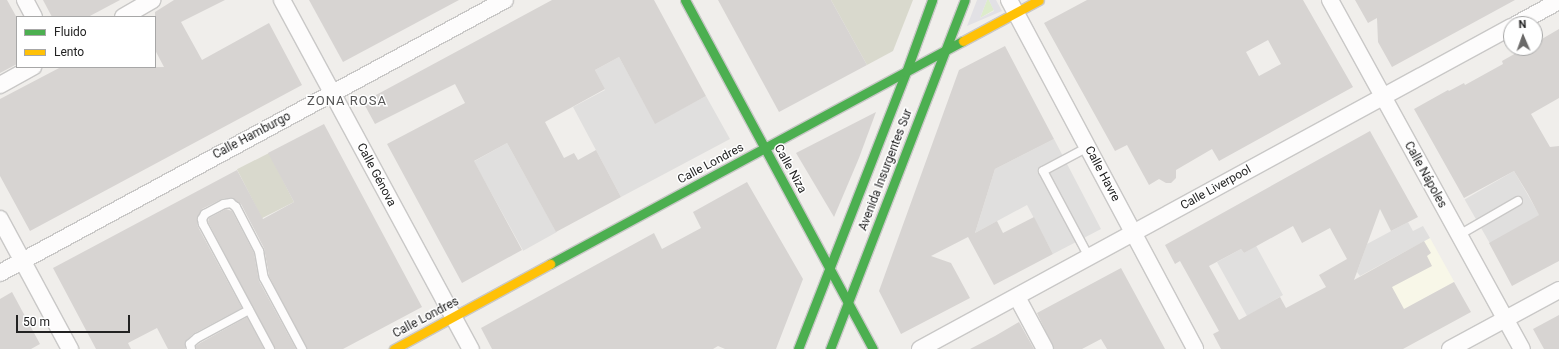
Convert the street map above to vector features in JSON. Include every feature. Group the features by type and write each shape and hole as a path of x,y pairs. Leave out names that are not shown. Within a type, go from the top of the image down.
{"street":[{"path":"25,0 33,16"},
{"path":"125,16 153,0"},
{"name":"Calle Génova","path":"282,0 471,349"},
{"name":"Calle Hamburgo","path":"0,272 332,92 482,5 505,0"},
{"name":"Calle Niza","path":"685,0 830,266 873,349"},
{"name":"Avenida Insurgentes Sur","path":"798,349 906,72 932,0"},
{"name":"Avenida Insurgentes Sur","path":"830,349 943,52 965,0"},
{"name":"Calle Londres","path":"394,349 943,52 1013,6 1039,0"},
{"name":"Calle Nápoles","path":"1330,0 1382,98 1522,349"},
{"path":"1532,16 1559,1"},
{"name":"Calle Havre","path":"1013,6 1195,349"},
{"name":"Calle Liverpool","path":"920,349 1503,31"},
{"path":"0,85 31,68"},
{"path":"0,219 70,349"},
{"path":"1450,349 1559,290"},
{"path":"1017,297 1045,349"}],"lane":[{"path":"1088,147 1044,171 1089,257"},
{"path":"1458,235 1518,201"},
{"path":"270,349 202,222 205,214 228,203 234,204 236,207 259,251 264,278 302,349"},
{"path":"191,349 190,344 196,338 249,310"}],"shaded area":[{"path":"831,0 913,0 893,51 867,65"},
{"path":"977,0 987,0 980,18 994,11 989,0 996,0 1002,11 967,26"},
{"path":"619,57 655,123 706,96 730,139 621,197 573,107 605,90 595,70"},
{"path":"1054,139 1101,229 1053,254 1027,205 975,233 995,169"},
{"path":"507,143 556,232 523,251 474,161"},
{"path":"269,153 294,202 262,218 237,169"},
{"path":"1514,171 1540,215 1490,244 1465,200"},
{"path":"1408,222 1413,231 1423,226 1430,238 1360,276 1357,272 1367,244"},
{"path":"1430,238 1454,282 1384,321 1360,277"},
{"path":"1254,242 1283,295 1247,316 1217,262 1241,249 1244,253 1254,247"}],"green space":[{"path":"987,0 989,0 994,10 980,18"}],"building":[{"path":"0,0 7,0 16,16 16,65 0,73"},
{"path":"43,0 120,0 90,16 51,16"},
{"path":"174,0 225,0 181,22 202,60 269,23 302,85 30,231 0,176 0,99 59,68 164,67 156,52 155,12"},
{"path":"309,0 459,0 343,62"},
{"path":"552,0 654,0 706,96 655,124 619,57 595,70 605,89 545,122 564,158 574,153 578,160 596,150 621,197 556,232 507,143 474,161 522,250 462,283 387,144 465,103 455,84 375,124 363,102"},
{"path":"718,0 831,0 867,65 779,112"},
{"path":"1087,0 1303,0 1353,87 1219,161 1212,149 1176,170 1176,178 1171,183 1166,183 1159,179 1149,185 1127,145 1115,151 1044,23","holes":["1268,40 1281,64 1259,76 1246,52"]},
{"path":"1355,0 1515,0 1392,67 1378,42 1377,18 1368,23"},
{"path":"1559,29 1559,98 1531,114 1550,147 1559,146 1559,261 1512,286 1489,243 1539,215 1528,194 1514,171 1464,198 1414,109 1448,90 1449,91 1464,83 1465,85 1503,64 1502,61 1511,56 1543,56 1543,38"},
{"path":"1005,46 1054,139 995,169 975,233 997,221 1003,233 1034,217 1053,254 994,285 968,237 931,256 951,263 970,298 901,334 879,291 959,70"},
{"path":"876,112 859,158 834,217 796,153"},
{"path":"324,124 422,307 343,349 307,349 269,276 264,248 241,204 230,198 222,199 202,209 197,220 198,227 242,308 193,334 185,342 185,349 168,349 157,328 128,343 131,349 96,349 53,268 237,170 263,219 294,202 268,153"},
{"path":"1370,131 1418,217 1391,231 1380,209 1354,280 1424,241 1431,253 1427,256 1432,266 1392,287 1404,309 1454,282 1471,312 1403,349 1221,349 1213,334 1219,331 1180,261 1175,264 1165,245","holes":["1293,226 1302,243 1330,228 1347,259 1319,275 1326,287 1286,308 1280,297 1239,320 1209,266 1241,249 1244,253"]},
{"path":"747,182 803,279 776,349 725,349 718,346 713,349 492,349 481,328 654,233 662,249 701,228 693,212"},
{"path":"226,209 232,211 254,253 259,281 296,349 275,349 208,222 209,218"},
{"path":"1121,268 1165,349 1107,349 1101,339 1082,349 1054,349 1037,313"},
{"path":"12,292 40,344 31,349 0,349 0,299"},
{"path":"1559,315 1559,349 1544,349 1533,329"},
{"path":"247,317 264,349 196,349 196,346 200,343"},
{"path":"1019,322 1034,349 970,349 995,336"}],"traffic: fast":[{"path":"685,0 873,349"},
{"path":"798,349 906,72 932,0"},
{"path":"830,349 965,0"},
{"path":"550,264 963,41"}],"traffic: slow":[{"path":"963,41 1039,0"},
{"path":"394,349 550,264"}],"district":[{"name":"ZONA ROSA","path":"347,101"}]}
